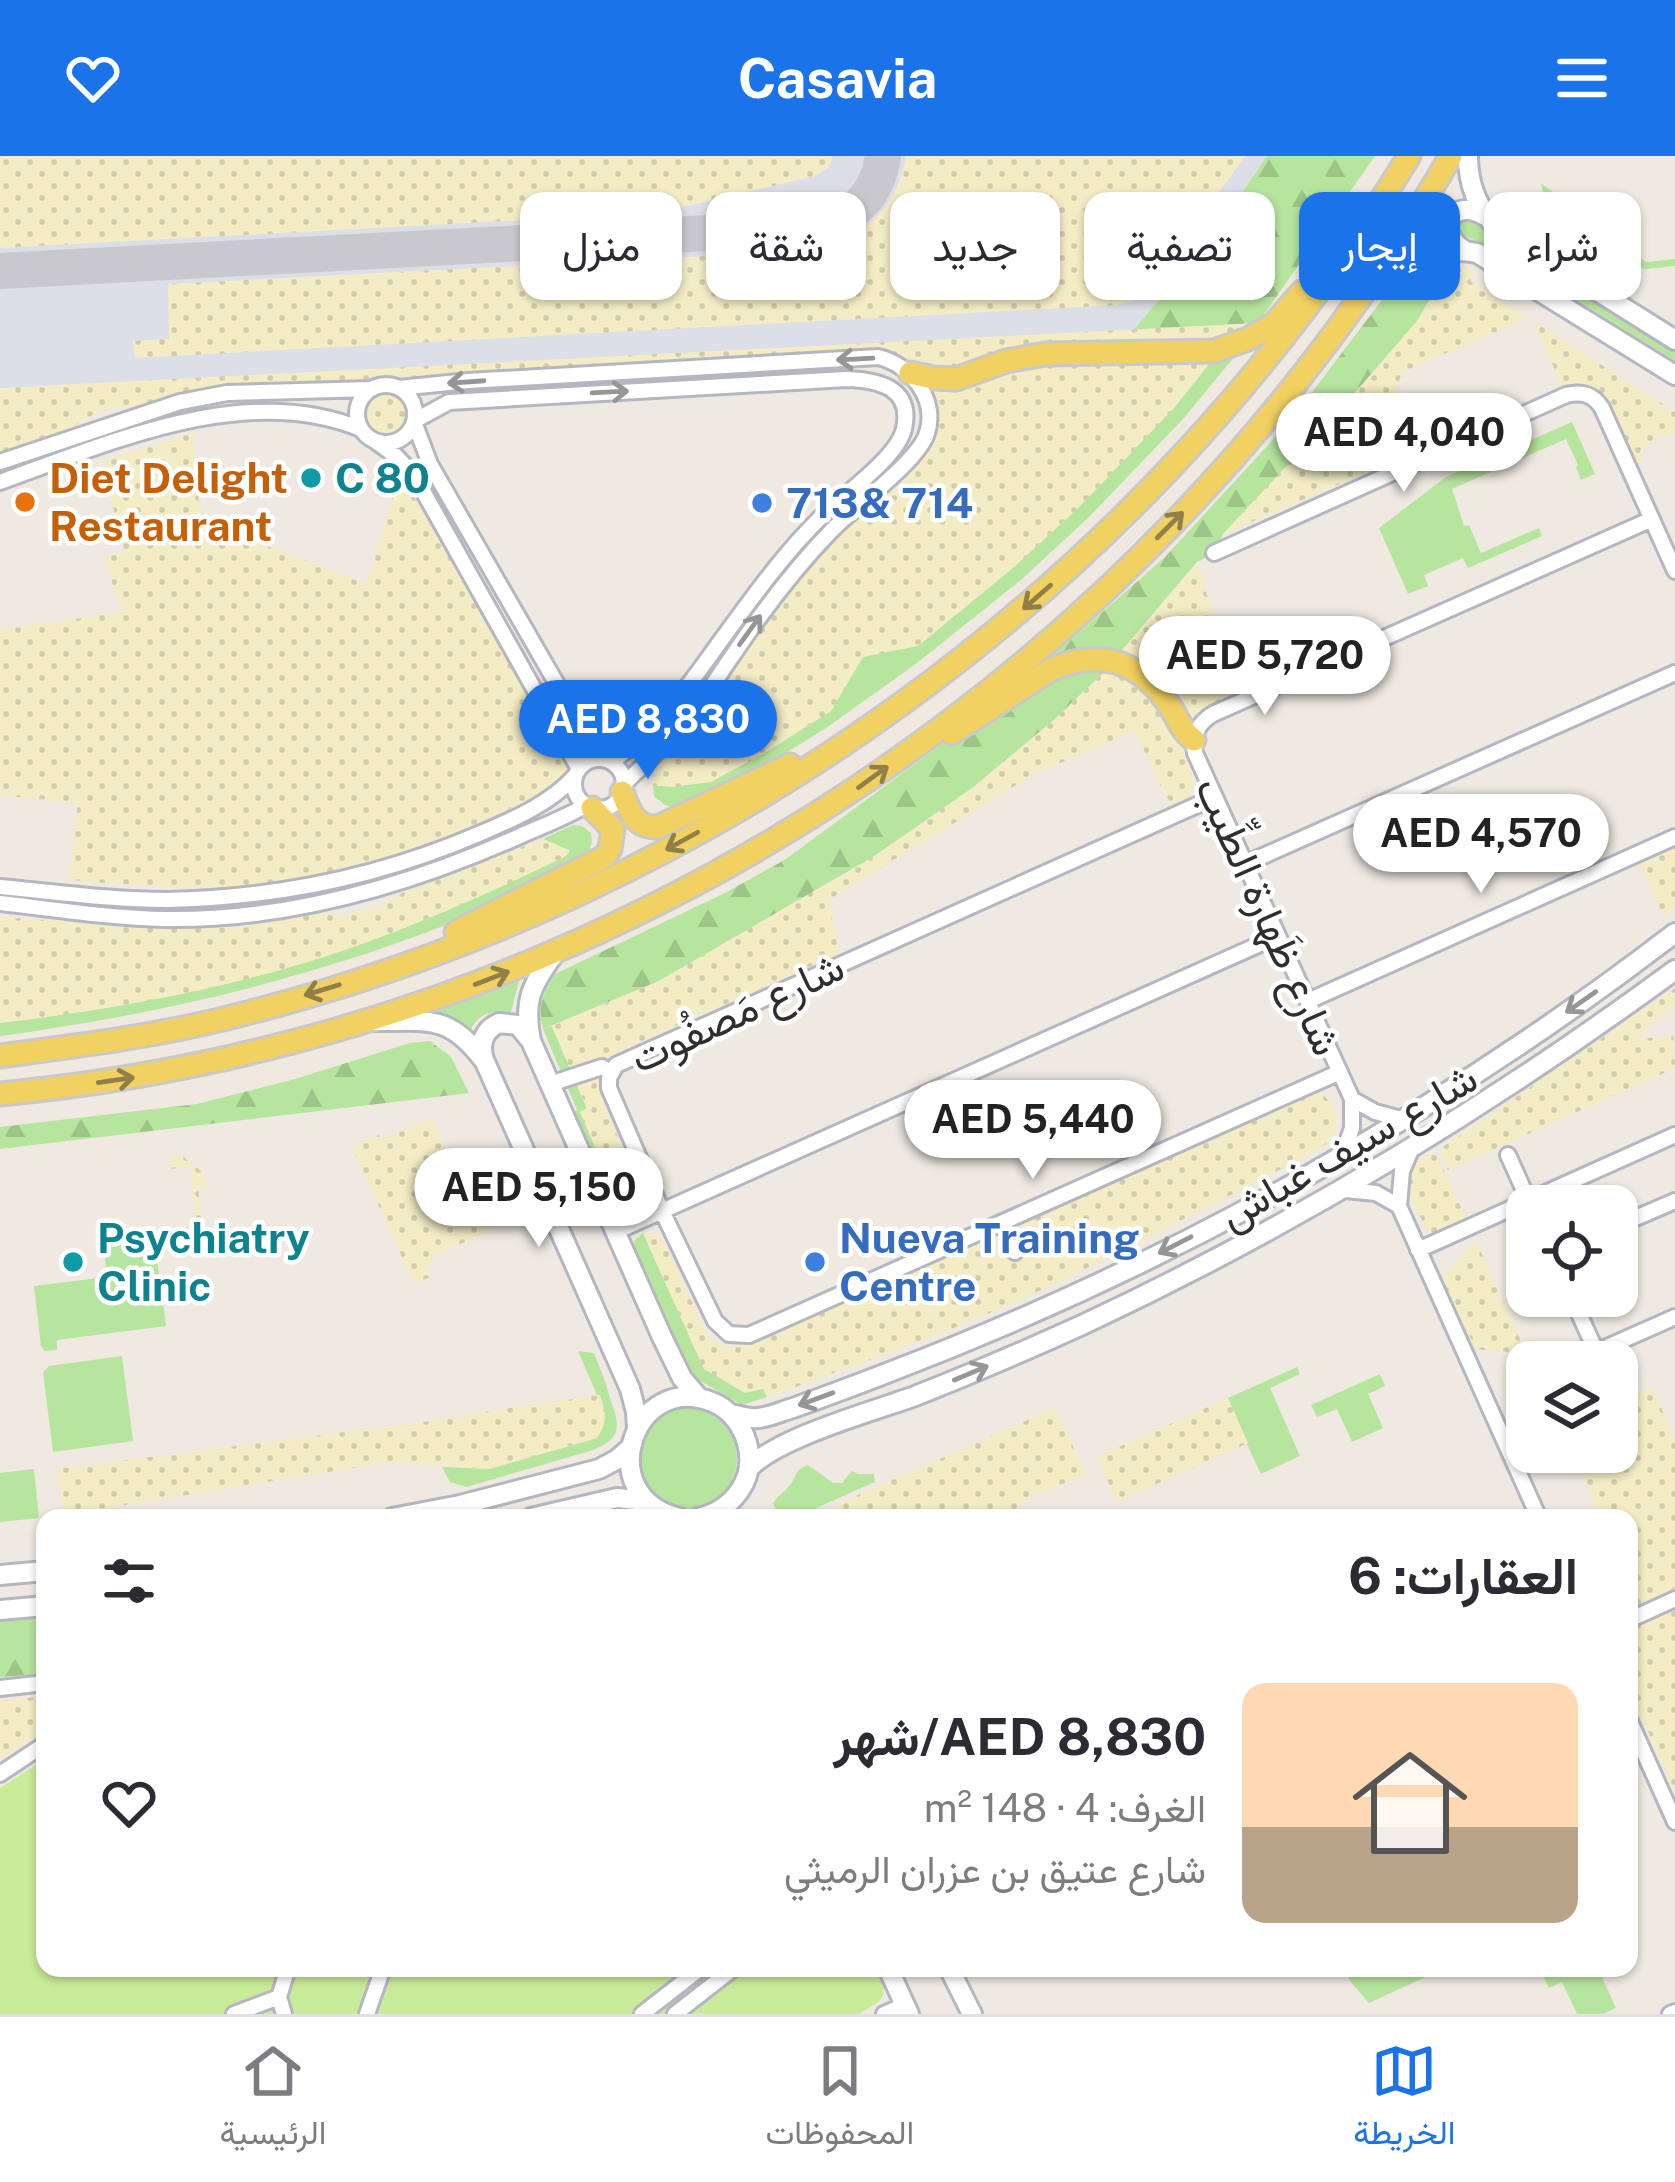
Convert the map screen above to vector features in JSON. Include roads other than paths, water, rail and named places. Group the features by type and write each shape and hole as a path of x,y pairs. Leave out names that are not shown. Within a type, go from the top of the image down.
{"main road":[{"path":"1386,192 1408,156"},
{"path":"1428,192 1451,156"},
{"path":"910,373 956,379 1006,361 1045,354 1214,351 1274,324 1299,296"},
{"path":"0,1056 125,1040 220,1020 395,968 545,911 748,805 872,727 1047,589 1203,434 1310,300"},
{"path":"0,1094 145,1076 370,1021 554,954 761,848 912,748 1036,652 1102,592 1217,477 1282,403 1358,300"},
{"path":"912,748 965,726 1052,669 1084,659 1118,662 1147,678 1192,729"},
{"path":"623,789 637,821 658,827 872,727"},
{"path":"395,968 439,940 604,857 613,829 589,807"}],"street":[{"path":"1468,156 1474,194 1484,212"},
{"path":"1484,216 1470,209 1460,211 1451,218 1450,239 1675,375"},
{"path":"1611,300 1675,340"},
{"path":"0,462 180,402 227,393 399,388 878,357 910,373 922,393 929,428 925,440 785,582 689,718 613,804 589,807 464,861 391,886 304,906 165,919 0,903"},
{"path":"0,886 164,900 232,896 386,868 516,818 562,790 592,760 606,761 627,752 672,708 773,570 820,517 892,451 903,435 905,415 892,388 880,382 845,379 449,402 414,421 403,438 375,441"},
{"path":"399,388 411,399 430,464 606,761 621,772 623,789"},
{"path":"361,428 360,402 373,389"},
{"path":"1214,554 1575,393 1591,396 1603,407 1675,571"},
{"path":"0,482 179,422 225,414 322,416 361,428 414,475 577,772 575,793 589,807"},
{"name":"شارع ظَهارة الطِّيب","path":"1343,1154 1352,1128 1352,1100 1195,753 1192,729 1213,714 1652,519"},
{"path":"1245,864 1675,673"},
{"name":"شارع مَصفُوت","path":"1215,797 620,1063 611,1072 609,1088 662,1211 715,1322 729,1334 742,1336 1340,1072"},
{"path":"1307,1001 1675,837"},
{"name":"شارع سيف غباش","path":"731,1414 767,1416 976,1337 1160,1253 1401,1119 1567,1012 1675,933"},
{"path":"615,1232 1278,936"},
{"path":"531,1041 529,995 554,954"},
{"name":"شارع سيف غباش","path":"720,1509 778,1447 947,1383 1083,1324 1345,1190 1553,1058 1675,970"},
{"path":"370,1021 446,1025 467,1038 485,1062 630,1389 636,1412 632,1477 646,1502"},
{"path":"485,1062 482,1041 493,1026 518,1025 531,1041 676,1367 699,1398"},
{"path":"552,1088 593,1070 605,1067 611,1072"},
{"name":"شارع ظَهارة الطِّيب","path":"1352,1100 1401,1119"},
{"path":"1570,1185 1675,1135"},
{"path":"1411,1150 1400,1183 1399,1206 1535,1509"},
{"path":"1508,1155 1521,1185"},
{"path":"1345,1190 1376,1193 1399,1206"},
{"path":"1638,1217 1675,1201"},
{"path":"1418,1250 1506,1214"},
{"path":"1003,1223 1016,1252"},
{"path":"1629,1341 1675,1316"},
{"path":"436,1509 599,1469 616,1460 658,1406 699,1398 731,1414 746,1439 743,1509"},
{"path":"570,1509 617,1498 659,1509"},
{"path":"0,1575 36,1572"},
{"path":"1638,1616 1675,1599"},
{"path":"0,1610 36,1607"},
{"path":"0,1688 36,1684"},
{"path":"1638,1739 1675,1822"},
{"path":"0,1774 36,1750"},
{"path":"284,2014 279,1997 285,1977"},
{"path":"367,2014 380,1977"},
{"path":"642,2014 689,1977"},
{"path":"675,2014 722,1977"},
{"path":"884,2014 907,2010 892,1977"},
{"path":"953,1977 971,2013"},
{"path":"234,2014 279,1997"}],"place":[{"name":"C 80","path":"311,478"},
{"name":"Diet Delight Restaurant","path":"25,502"},
{"name":"713& 714","path":"762,503"},
{"name":"Psychiatry Clinic","path":"73,1262"},
{"name":"Nueva Training Centre","path":"815,1262"}]}
